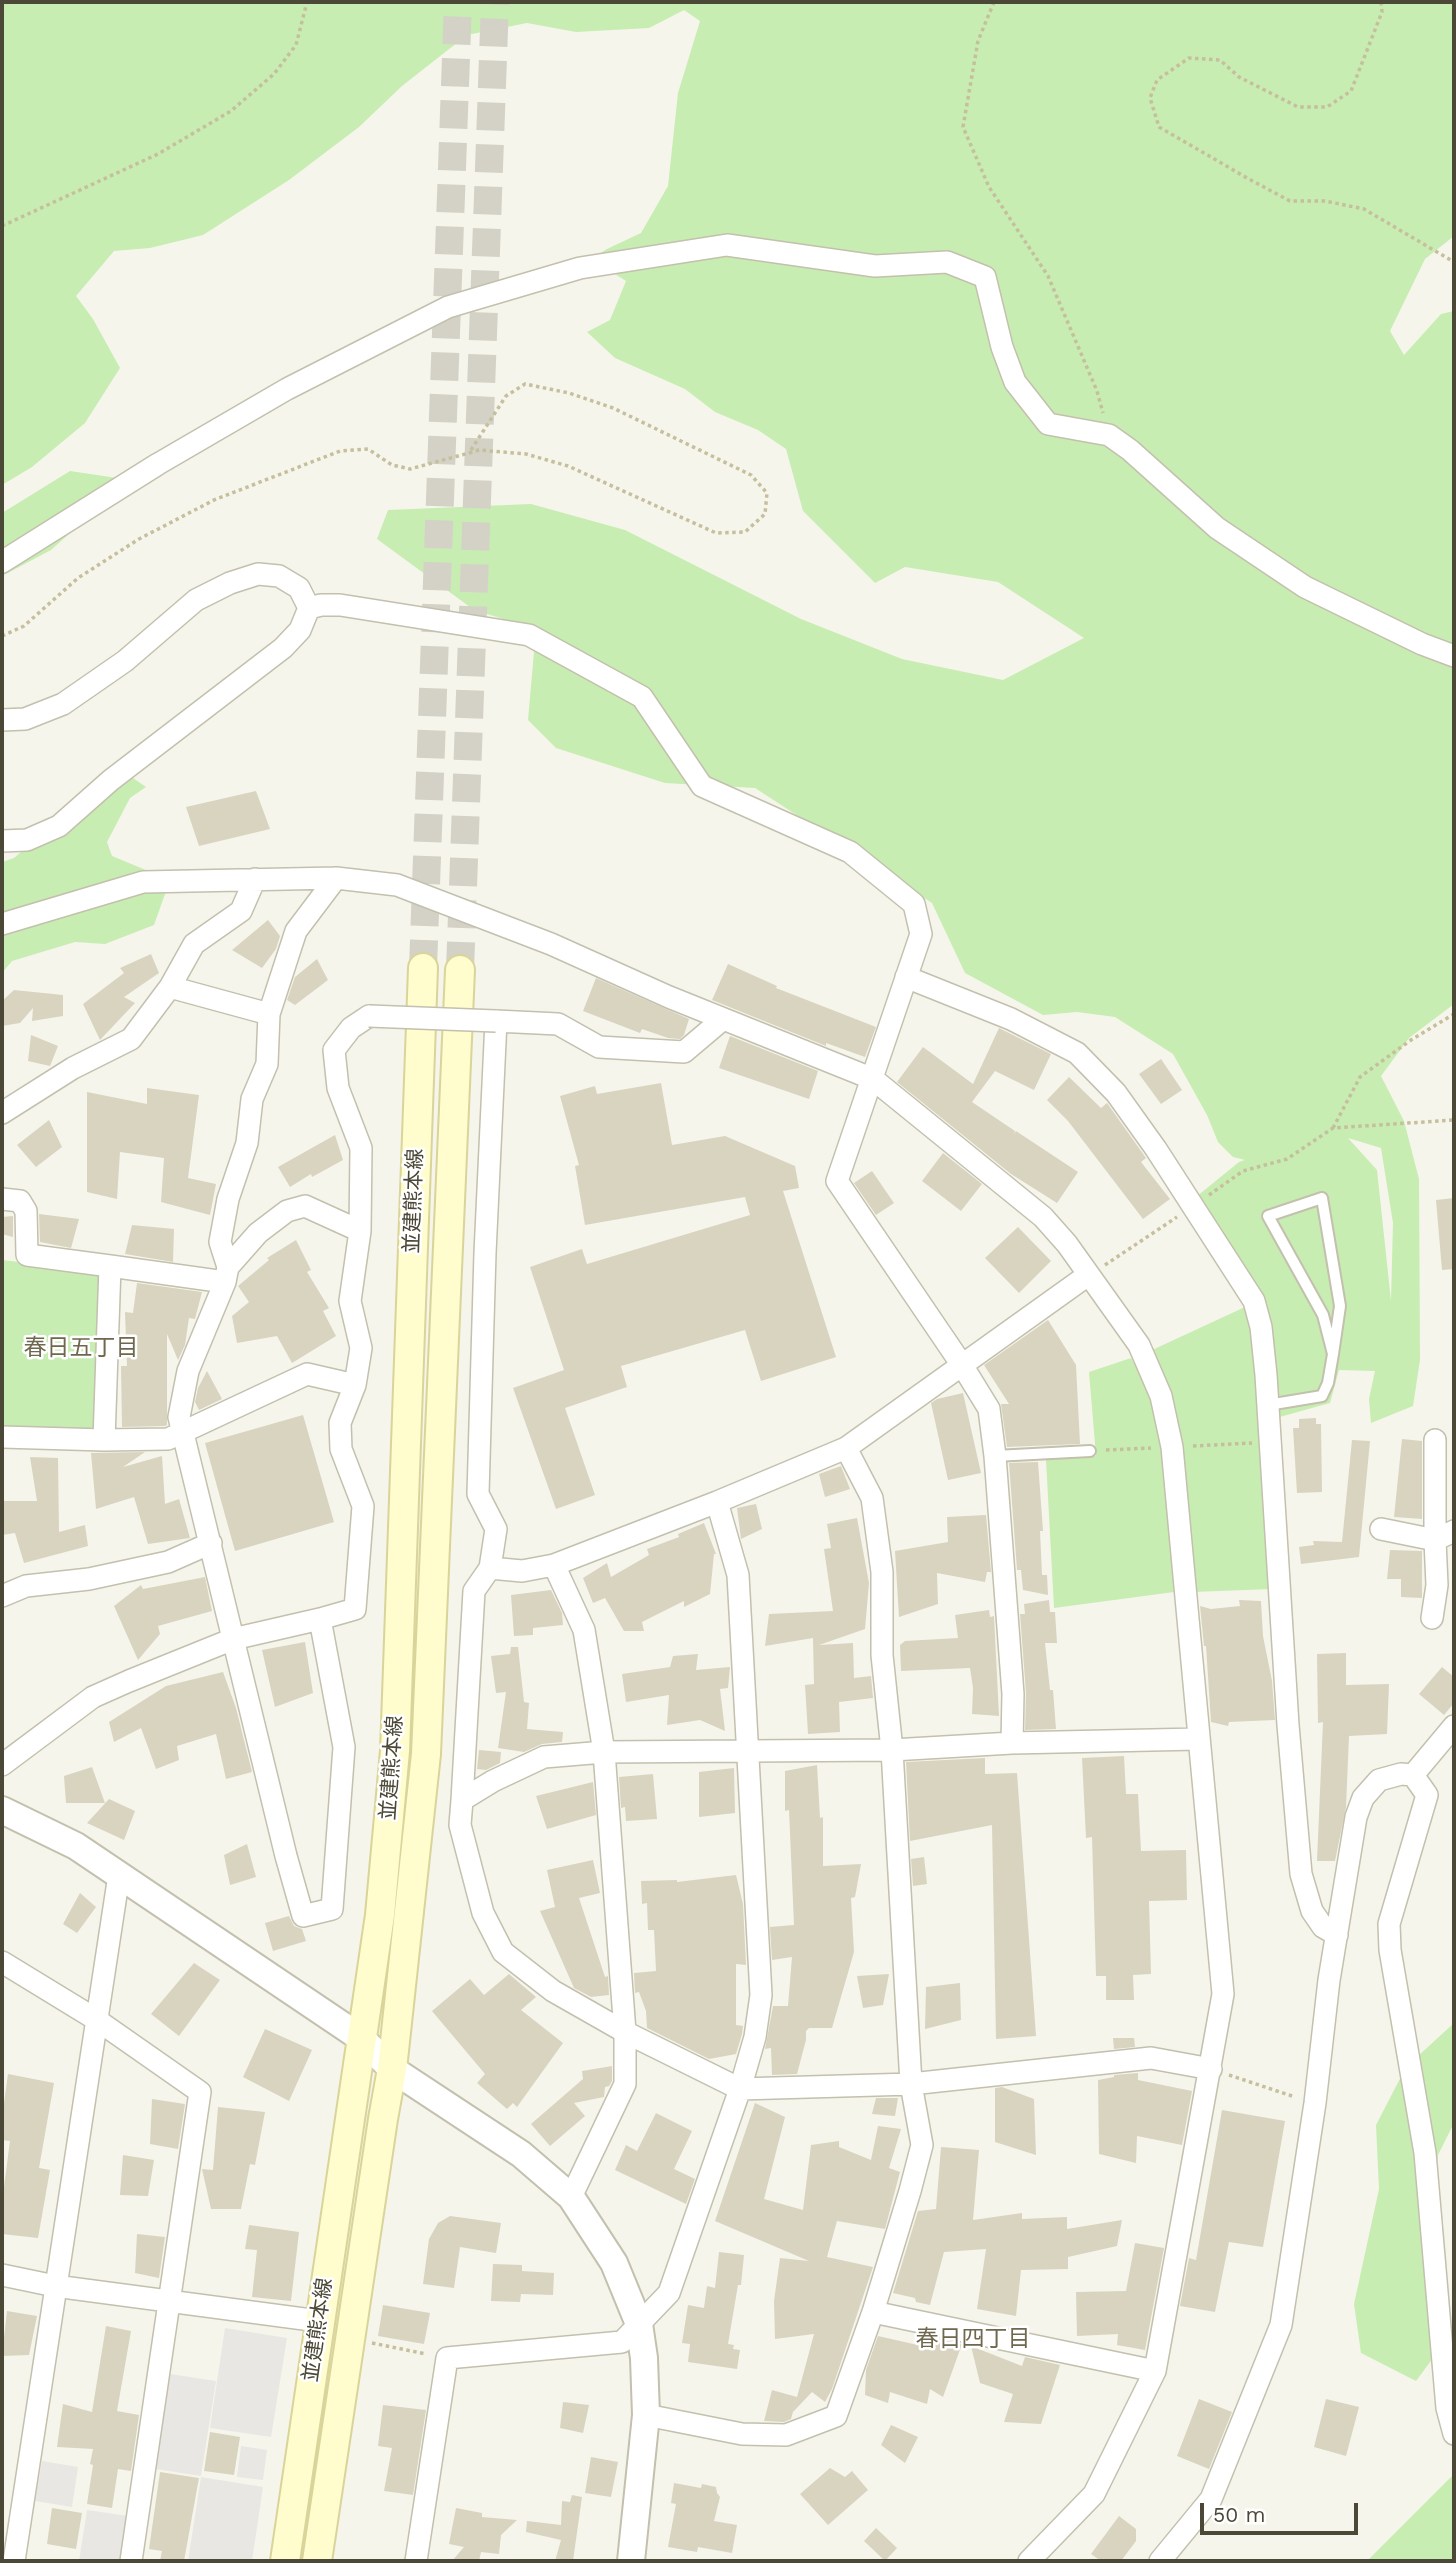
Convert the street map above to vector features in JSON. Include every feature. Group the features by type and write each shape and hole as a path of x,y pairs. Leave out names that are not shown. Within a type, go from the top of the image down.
{"main road":[{"name":"並建熊本線","path":"285,2561 380,1915 395,1751 423,968"},
{"name":"並建熊本線","path":"317,2561 392,2069 426,1754 460,970"}],"street":[{"path":"2,562 158,464 287,389 448,307 580,268 727,245 875,266 947,262 985,277 1002,347 1015,382 1048,424 1109,435 1130,450 1217,528 1305,587 1422,644 1454,656"},
{"path":"2,720 25,719 63,704 125,662 196,600 230,583 258,574 279,576 299,588 309,608 300,630 283,648 111,780 60,826 27,840 2,841"},
{"path":"309,608 321,604 340,605 528,635 642,697 702,786 850,852 914,904 921,934 837,1181 962,1364 989,1409 1013,1694 1012,1743"},
{"path":"226,1274 220,1242 228,1199 247,1143 252,1099 267,1064 270,1014 296,931 335,878"},
{"path":"2,924 143,882 335,878 397,885 551,944 723,1019 873,1079 1043,1217 1067,1244 1139,1345 1161,1396 1172,1447 1223,1994 1154,2371 1094,2494 1029,2561"},
{"path":"2,1113 73,1068 131,1039 170,987 194,944 241,911 255,879"},
{"path":"906,977 1011,1018 1077,1053 1116,1093 1156,1149 1254,1301 1261,1327 1268,1405 1288,1725 1301,1874 1312,1911 1323,1927 1337,1935"},
{"path":"170,987 270,1014"},
{"path":"2,1765 93,1697 233,1639 355,1609 363,1506 341,1449 340,1423 355,1385 361,1348 350,1301 360,1231 361,1148 338,1088 334,1051 351,1028 369,1016 558,1024 599,1047 684,1052 723,1019"},
{"path":"496,1021 485,1253 478,1494 496,1529 491,1568 474,1591 460,1825 483,1913 503,1952 553,1991 625,2032 740,2089 911,2084 1152,2058 1211,2069"},
{"path":"2,1199 20,1201 26,1211 27,1255 110,1266 226,1274"},
{"path":"320,1619 344,1747 332,1909 303,1916 178,1417 185,1381 226,1274 258,1233 287,1211 305,1206 360,1231"},
{"path":"104,1440 110,1266"},
{"path":"491,1568 522,1571 554,1565 717,1502 846,1448 1088,1275"},
{"path":"2,1437 168,1439 182,1435 307,1374 355,1385"},
{"path":"1432,1618 1444,1536 1435,1440"},
{"path":"646,2415 742,2434 786,2435 836,2416 873,2312 922,2145 911,2084 892,1750 883,1655 882,1572 872,1498 846,1448"},
{"path":"416,2561 447,2358 622,2342 669,2293 740,2089 755,2036 761,1994 738,1575 717,1502"},
{"path":"1381,1529 1444,1536"},
{"path":"2,1596 26,1586 89,1579 168,1562 211,1543"},
{"path":"554,1565 584,1630 604,1752 625,2032 625,2084 571,2197"},
{"path":"1413,1775 1454,1726"},
{"path":"462,1800 544,1757 604,1752 892,1750 1012,1743 1198,1740"},
{"path":"1160,2561 1211,2500 1281,2325 1315,2103 1329,1980 1356,1818 1363,1798 1379,1780 1401,1774 1413,1775"},
{"path":"1413,1775 1427,1795 1389,1924 1390,1950 1425,2153 1447,2408 1454,2434"},
{"path":"2,1810 76,1846 361,2038 392,2069 521,2154 571,2197 614,2263 639,2324 644,2358 646,2415 631,2561"},
{"path":"14,2561 119,1875"},
{"path":"2,1962 97,2020 200,2092 131,2561"},
{"path":"2,2275 55,2286 319,2321"},
{"path":"873,2312 1154,2371"}],"lane":[{"path":"1268,1405 1322,1396 1328,1383 1333,1354 1340,1306 1322,1198 1268,1216 1323,1315 1333,1354"},
{"path":"995,1456 1090,1451"}],"path":[{"path":"2,226 158,154 231,111 274,74 296,45 307,2"},
{"path":"994,2 978,41 963,127 989,187 1048,276 1097,391 1109,435"},
{"path":"1381,2 1382,12 1351,91 1327,107 1298,107 1239,77 1220,60 1189,58 1157,80 1150,98 1159,127 1247,178 1290,201 1325,201 1364,209 1454,262"},
{"path":"2,636 24,626 78,578 139,539 214,500 340,451 368,449 392,465 410,469 469,453 479,450 526,454 568,466 716,533 745,532 765,514 766,493 751,475 613,408 569,393 525,384 506,396 469,453"},
{"path":"1088,1275 1243,1171 1287,1159 1333,1128 1360,1077 1411,1040 1454,1014"},
{"path":"1333,1128 1454,1120"},
{"path":"1090,1451 1270,1442"},
{"path":"1211,2069 1315,2103"},
{"path":"370,2342 447,2358"}],"green space":[{"path":"2,2 1454,2 1454,236 1425,259 1390,331 1404,355 1441,314 1454,311 1454,1004 1409,1038 1381,1076 1404,1121 1419,1179 1420,1360 1413,1406 1371,1423 1369,1399 1375,1371 1339,1370 1330,1403 1276,1418 1267,1312 1196,1197 1245,1160 1233,1157 1218,1142 1207,1115 1173,1054 1115,1017 1077,1012 1043,1015 965,973 932,903 755,788 665,783 556,748 528,720 536,629 474,610 377,539 388,510 531,504 625,530 801,619 902,659 1003,680 1084,638 998,582 905,567 875,583 803,511 786,449 758,430 715,412 685,389 615,358 587,332 610,320 626,281 591,259 641,233 668,186 678,93 700,21 684,10 649,28 576,32 527,23 467,35 402,86 359,127 289,180 203,235 150,248 114,251 76,296 93,319 120,368 85,423 32,467 2,485","holes":["1348,1138 1381,1148 1393,1223 1391,1301 1377,1170"]},
{"path":"70,471 117,478 87,518 51,550 2,576 2,513"},
{"path":"123,771 146,787 130,798 107,842 112,856 170,880 154,925 105,944 75,942 12,961 2,973 2,862 14,858 58,820"},
{"path":"2,1260 97,1271 103,1279 98,1424 93,1431 2,1429"},
{"path":"1245,1307 1252,1331 1272,1589 1193,1592 1150,1351"},
{"path":"1131,1358 1149,1388 1157,1421 1163,1458 1174,1592 1054,1608 1046,1460 1096,1456 1089,1372"},
{"path":"1454,2023 1454,2123 1438,2155 1433,2221 1436,2354 1416,2381 1361,2353 1354,2304 1379,2189 1376,2125 1406,2067"},
{"path":"1452,2476 1454,2561 1367,2561"}],"shaded area":[{"path":"225,2328 287,2338 271,2437 210,2428"},
{"path":"170,2374 216,2381 201,2476 156,2469"},
{"path":"241,2446 267,2450 263,2480 237,2477"},
{"path":"42,2461 78,2467 72,2507 35,2501"},
{"path":"201,2477 263,2487 252,2561 188,2561"},
{"path":"87,2510 128,2516 121,2561 79,2561"}],"building":[{"path":"256,791 270,829 199,846 186,807"},
{"path":"268,920 280,936 276,949 262,968 232,950"},
{"path":"151,954 159,973 124,997 135,1003 100,1040 83,1004 124,973 120,968"},
{"path":"317,959 328,980 295,1005 287,1000 295,977"},
{"path":"728,964 777,986 776,988 876,1027 865,1057 826,1043 826,1046 712,1000"},
{"path":"596,978 689,1019 684,1035 680,1039 642,1029 640,1033 583,1011"},
{"path":"14,990 63,995 63,1016 32,1021 33,1008 20,1023 2,1026 2,1001"},
{"path":"999,1028 1051,1054 1034,1090 995,1071 972,1102 1015,1131 1014,1134 1016,1131 1078,1172 1057,1203 1011,1174 897,1082 923,1047 973,1084"},
{"path":"31,1035 58,1046 50,1066 28,1061"},
{"path":"730,1036 818,1071 809,1099 719,1068"},
{"path":"1161,1059 1182,1090 1161,1104 1139,1074"},
{"path":"1069,1077 1101,1108 1107,1103 1146,1158 1141,1162 1170,1199 1143,1219 1068,1121 1047,1100"},
{"path":"661,1083 672,1145 725,1136 795,1166 799,1188 783,1191 836,1357 761,1381 745,1330 621,1366 627,1387 565,1408 595,1495 556,1509 513,1388 564,1370 530,1267 582,1249 587,1264 750,1215 745,1197 585,1225 575,1166 579,1165 560,1096 595,1086 597,1094"},
{"path":"147,1088 199,1095 188,1178 216,1184 210,1215 161,1202 164,1158 120,1152 117,1199 87,1192 87,1092 147,1104"},
{"path":"49,1120 62,1147 36,1167 17,1145"},
{"path":"335,1135 343,1160 290,1187 278,1167"},
{"path":"943,1153 982,1184 961,1211 922,1181"},
{"path":"872,1171 894,1203 876,1215 854,1183"},
{"path":"1454,1198 1454,1269 1442,1270 1436,1200"},
{"path":"39,1214 79,1219 71,1248 40,1242"},
{"path":"13,1216 13,1237 2,1234 2,1217"},
{"path":"132,1225 174,1229 173,1262 125,1254"},
{"path":"1018,1227 1051,1261 1019,1293 985,1258"},
{"path":"296,1240 311,1270 307,1272 329,1308 323,1311 336,1336 292,1363 277,1336 237,1343 232,1316 249,1302 238,1286 269,1260 267,1258"},
{"path":"137,1283 202,1292 195,1319 189,1318 185,1345 178,1360 167,1334 165,1426 122,1427 121,1366 127,1366 125,1312 133,1313"},
{"path":"1048,1320 1076,1365 1080,1444 1007,1447 1001,1404 1009,1404 984,1365"},
{"path":"207,1371 222,1399 199,1410 195,1402 198,1388"},
{"path":"963,1393 981,1473 948,1480 931,1403"},
{"path":"303,1415 334,1522 235,1551 205,1443"},
{"path":"1316,1418 1316,1424 1321,1424 1322,1492 1297,1493 1293,1428 1299,1428 1299,1419"},
{"path":"1402,1439 1422,1441 1422,1519 1394,1517"},
{"path":"1352,1440 1370,1441 1359,1557 1301,1564 1299,1547 1314,1545 1313,1541 1342,1542"},
{"path":"145,1452 123,1467 162,1456 165,1504 179,1499 190,1538 148,1544 134,1497 96,1509 91,1453"},
{"path":"30,1457 58,1458 59,1532 85,1525 88,1546 24,1563 15,1533 2,1535 2,1501 37,1501"},
{"path":"1038,1462 1043,1531 1040,1531 1042,1575 1047,1575 1048,1595 1023,1590 1021,1570 1017,1570 1009,1463"},
{"path":"841,1466 850,1489 825,1497 819,1474"},
{"path":"756,1504 762,1529 741,1539 737,1508"},
{"path":"986,1515 991,1572 987,1572 985,1582 937,1573 938,1604 899,1617 895,1551 948,1542 947,1517"},
{"path":"857,1518 869,1583 865,1629 819,1645 853,1643 854,1678 871,1676 873,1698 839,1702 840,1732 808,1734 805,1685 814,1684 813,1638 765,1646 769,1614 833,1611 824,1549 831,1548 827,1524"},
{"path":"704,1523 716,1554 710,1594 684,1607 684,1601 642,1622 644,1631 624,1631 605,1598 593,1603 583,1578 607,1563 611,1577 649,1555 647,1549 679,1537 678,1534"},
{"path":"1390,1550 1422,1551 1422,1598 1401,1597 1401,1579 1387,1579"},
{"path":"205,1577 212,1611 158,1626 160,1634 138,1660 114,1606 141,1585 143,1589"},
{"path":"551,1590 562,1613 563,1625 533,1628 533,1635 514,1636 511,1595"},
{"path":"1049,1600 1050,1612 1055,1612 1057,1643 1045,1643 1056,1729 1025,1730 1026,1693 1020,1614 1025,1614 1024,1604"},
{"path":"1239,1600 1261,1601 1263,1636 1272,1681 1275,1720 1229,1722 1228,1726 1211,1722 1206,1646 1200,1606 1211,1609 1240,1606"},
{"path":"989,1610 990,1617 994,1616 999,1716 972,1714 973,1688 970,1668 901,1671 900,1645 905,1641 958,1638 955,1615"},
{"path":"305,1642 313,1693 275,1707 262,1650"},
{"path":"511,1647 518,1647 524,1702 529,1703 527,1729 563,1732 562,1742 542,1744 524,1752 498,1748 506,1692 496,1693 491,1656 510,1654"},
{"path":"1346,1653 1346,1685 1389,1684 1387,1734 1349,1736 1346,1807 1335,1861 1317,1861 1323,1722 1318,1723 1317,1654"},
{"path":"698,1654 696,1670 730,1667 728,1688 720,1689 725,1731 700,1720 667,1725 669,1695 626,1702 622,1674 670,1667 673,1656"},
{"path":"1442,1667 1454,1677 1454,1703 1444,1715 1419,1694"},
{"path":"223,1672 236,1708 252,1772 226,1779 216,1734 177,1746 179,1760 156,1769 141,1728 114,1742 109,1722 166,1686"},
{"path":"479,1750 501,1752 500,1763 486,1770 477,1769"},
{"path":"1124,1756 1126,1794 1138,1794 1141,1851 1186,1850 1187,1900 1149,1901 1151,1974 1133,1975 1134,2000 1106,2000 1106,1976 1096,1976 1092,1837 1086,1838 1082,1758"},
{"path":"985,1758 985,1774 1017,1773 1036,2036 996,2039 992,1825 910,1841 906,1762"},
{"path":"817,1765 820,1818 823,1817 823,1866 861,1864 855,1897 851,1898 854,1952 832,2028 809,2028 806,2031 797,2074 772,2075 771,2048 765,2049 773,2006 788,2006 792,1957 772,1960 770,1927 794,1925 789,1810 785,1811 785,1771"},
{"path":"92,1767 105,1803 66,1803 64,1776"},
{"path":"734,1768 735,1813 699,1817 699,1772"},
{"path":"653,1774 657,1819 626,1821 625,1807 621,1808 619,1777"},
{"path":"593,1782 596,1815 547,1829 536,1796"},
{"path":"109,1799 135,1811 124,1840 87,1823"},
{"path":"247,1844 256,1877 230,1885 224,1855"},
{"path":"924,1857 927,1884 913,1886 911,1859"},
{"path":"593,1860 600,1893 579,1898 605,1977 608,1976 609,1995 591,1997 574,1988 540,1911 555,1907 547,1870"},
{"path":"736,1875 743,1904 746,1965 736,1964 736,2025 743,2026 742,2034 736,2054 709,2059 647,2028 646,2011 639,1992 635,1993 634,1973 656,1971 654,1930 648,1930 647,1903 642,1904 641,1881 677,1882"},
{"path":"80,1893 96,1907 77,1933 63,1924"},
{"path":"289,1916 294,1926 302,1929 306,1941 273,1951 265,1923"},
{"path":"194,1963 220,1980 179,2036 151,2014"},
{"path":"509,1974 536,1997 521,2010 563,2043 517,2107 513,2103 507,2109 477,2083 485,2074 432,2011 470,1979 484,1995"},
{"path":"889,1974 883,2005 863,2008 857,1976"},
{"path":"960,1983 961,2020 925,2029 926,1987"},
{"path":"265,2029 312,2050 289,2101 243,2077"},
{"path":"1113,2038 1134,2038 1135,2047 1114,2049"},
{"path":"612,2066 612,2081 605,2087 604,2097 574,2103 585,2116 550,2146 531,2124 583,2079 582,2071"},
{"path":"1138,2073 1138,2080 1192,2091 1182,2145 1137,2136 1136,2163 1099,2154 1098,2080 1114,2075"},
{"path":"8,2074 54,2083 39,2168 50,2170 38,2238 2,2234 2,2202 10,2141 2,2140"},
{"path":"1002,2087 1034,2099 1036,2155 995,2142 995,2088"},
{"path":"876,2098 898,2098 895,2116 872,2114"},
{"path":"152,2099 185,2104 178,2149 150,2144"},
{"path":"755,2103 785,2117 764,2199 803,2210 811,2145 839,2141 839,2147 871,2160 878,2126 901,2129 889,2168 900,2172 885,2229 837,2221 827,2257 873,2267 832,2389 825,2402 812,2392 793,2412 814,2334 775,2339 774,2301 780,2258 809,2261 715,2221"},
{"path":"218,2107 265,2112 255,2165 250,2164 241,2209 211,2209 202,2169 213,2170"},
{"path":"1222,2110 1285,2121 1263,2247 1229,2242 1215,2312 1180,2306 1189,2258 1196,2260"},
{"path":"656,2113 692,2131 674,2169 695,2179 686,2204 615,2170 626,2145 637,2151"},
{"path":"941,2147 979,2150 973,2220 1022,2213 1022,2219 1067,2217 1067,2229 1122,2220 1117,2246 1068,2257 1068,2269 1021,2270 1016,2316 977,2309 986,2249 944,2252 930,2305 893,2293 918,2211 936,2209"},
{"path":"123,2155 154,2160 148,2196 120,2195"},
{"path":"450,2216 501,2223 496,2253 460,2247 454,2288 423,2284 429,2239 438,2223"},
{"path":"249,2225 299,2232 291,2301 252,2297 257,2250 245,2249"},
{"path":"137,2234 165,2237 159,2278 135,2273"},
{"path":"1135,2243 1164,2248 1145,2350 1117,2345 1118,2334 1077,2336 1076,2292 1126,2291"},
{"path":"719,2252 744,2255 741,2285 738,2285 728,2344 734,2345 733,2349 740,2350 737,2369 688,2362 690,2344 682,2343 688,2305 704,2308 707,2286 715,2288"},
{"path":"493,2264 522,2265 522,2271 554,2273 553,2295 521,2294 520,2302 491,2301"},
{"path":"383,2305 430,2313 424,2344 378,2336"},
{"path":"7,2311 37,2316 29,2355 2,2356"},
{"path":"106,2326 131,2331 117,2411 139,2415 131,2471 118,2469 112,2508 87,2504 93,2449 57,2447 63,2404 92,2412"},
{"path":"878,2336 931,2348 935,2338 962,2344 943,2397 930,2389 927,2404 890,2392 888,2403 865,2395 866,2370"},
{"path":"971,2346 1022,2366 1025,2357 1060,2365 1041,2424 1004,2422 1013,2394 980,2383"},
{"path":"772,2390 797,2397 791,2419 784,2422 764,2421"},
{"path":"1199,2399 1232,2412 1209,2469 1177,2456"},
{"path":"1326,2399 1359,2407 1346,2456 1314,2447"},
{"path":"563,2402 589,2405 583,2433 560,2428"},
{"path":"383,2405 426,2410 413,2495 384,2491 392,2448 378,2446"},
{"path":"891,2425 918,2437 905,2463 881,2445"},
{"path":"210,2432 240,2437 234,2475 204,2471"},
{"path":"591,2457 618,2462 611,2497 585,2493"},
{"path":"830,2468 845,2477 852,2471 868,2490 828,2525 800,2494"},
{"path":"160,2472 199,2478 184,2561 160,2561 162,2551 149,2549"},
{"path":"674,2483 701,2488 702,2484 716,2487 720,2497 714,2521 737,2525 732,2553 698,2547 697,2552 668,2547 676,2504 671,2503"},
{"path":"572,2495 582,2497 573,2561 555,2561 561,2540 526,2532 527,2521 561,2525 562,2501 570,2502"},
{"path":"52,2508 82,2513 76,2549 47,2544"},
{"path":"456,2508 482,2513 482,2517 517,2520 501,2535 499,2554 481,2552 479,2561 452,2561 464,2547 449,2544"},
{"path":"1119,2516 1136,2529 1136,2541 1121,2561 1101,2561 1091,2554"},
{"path":"876,2528 897,2548 885,2561 864,2541"}],"tunnel":[{"path":"423,968 458,2"},
{"path":"460,970 495,2"}],"district":[{"name":"春日五丁目","path":"81,1348"},
{"name":"春日四丁目","path":"973,2339"}]}
